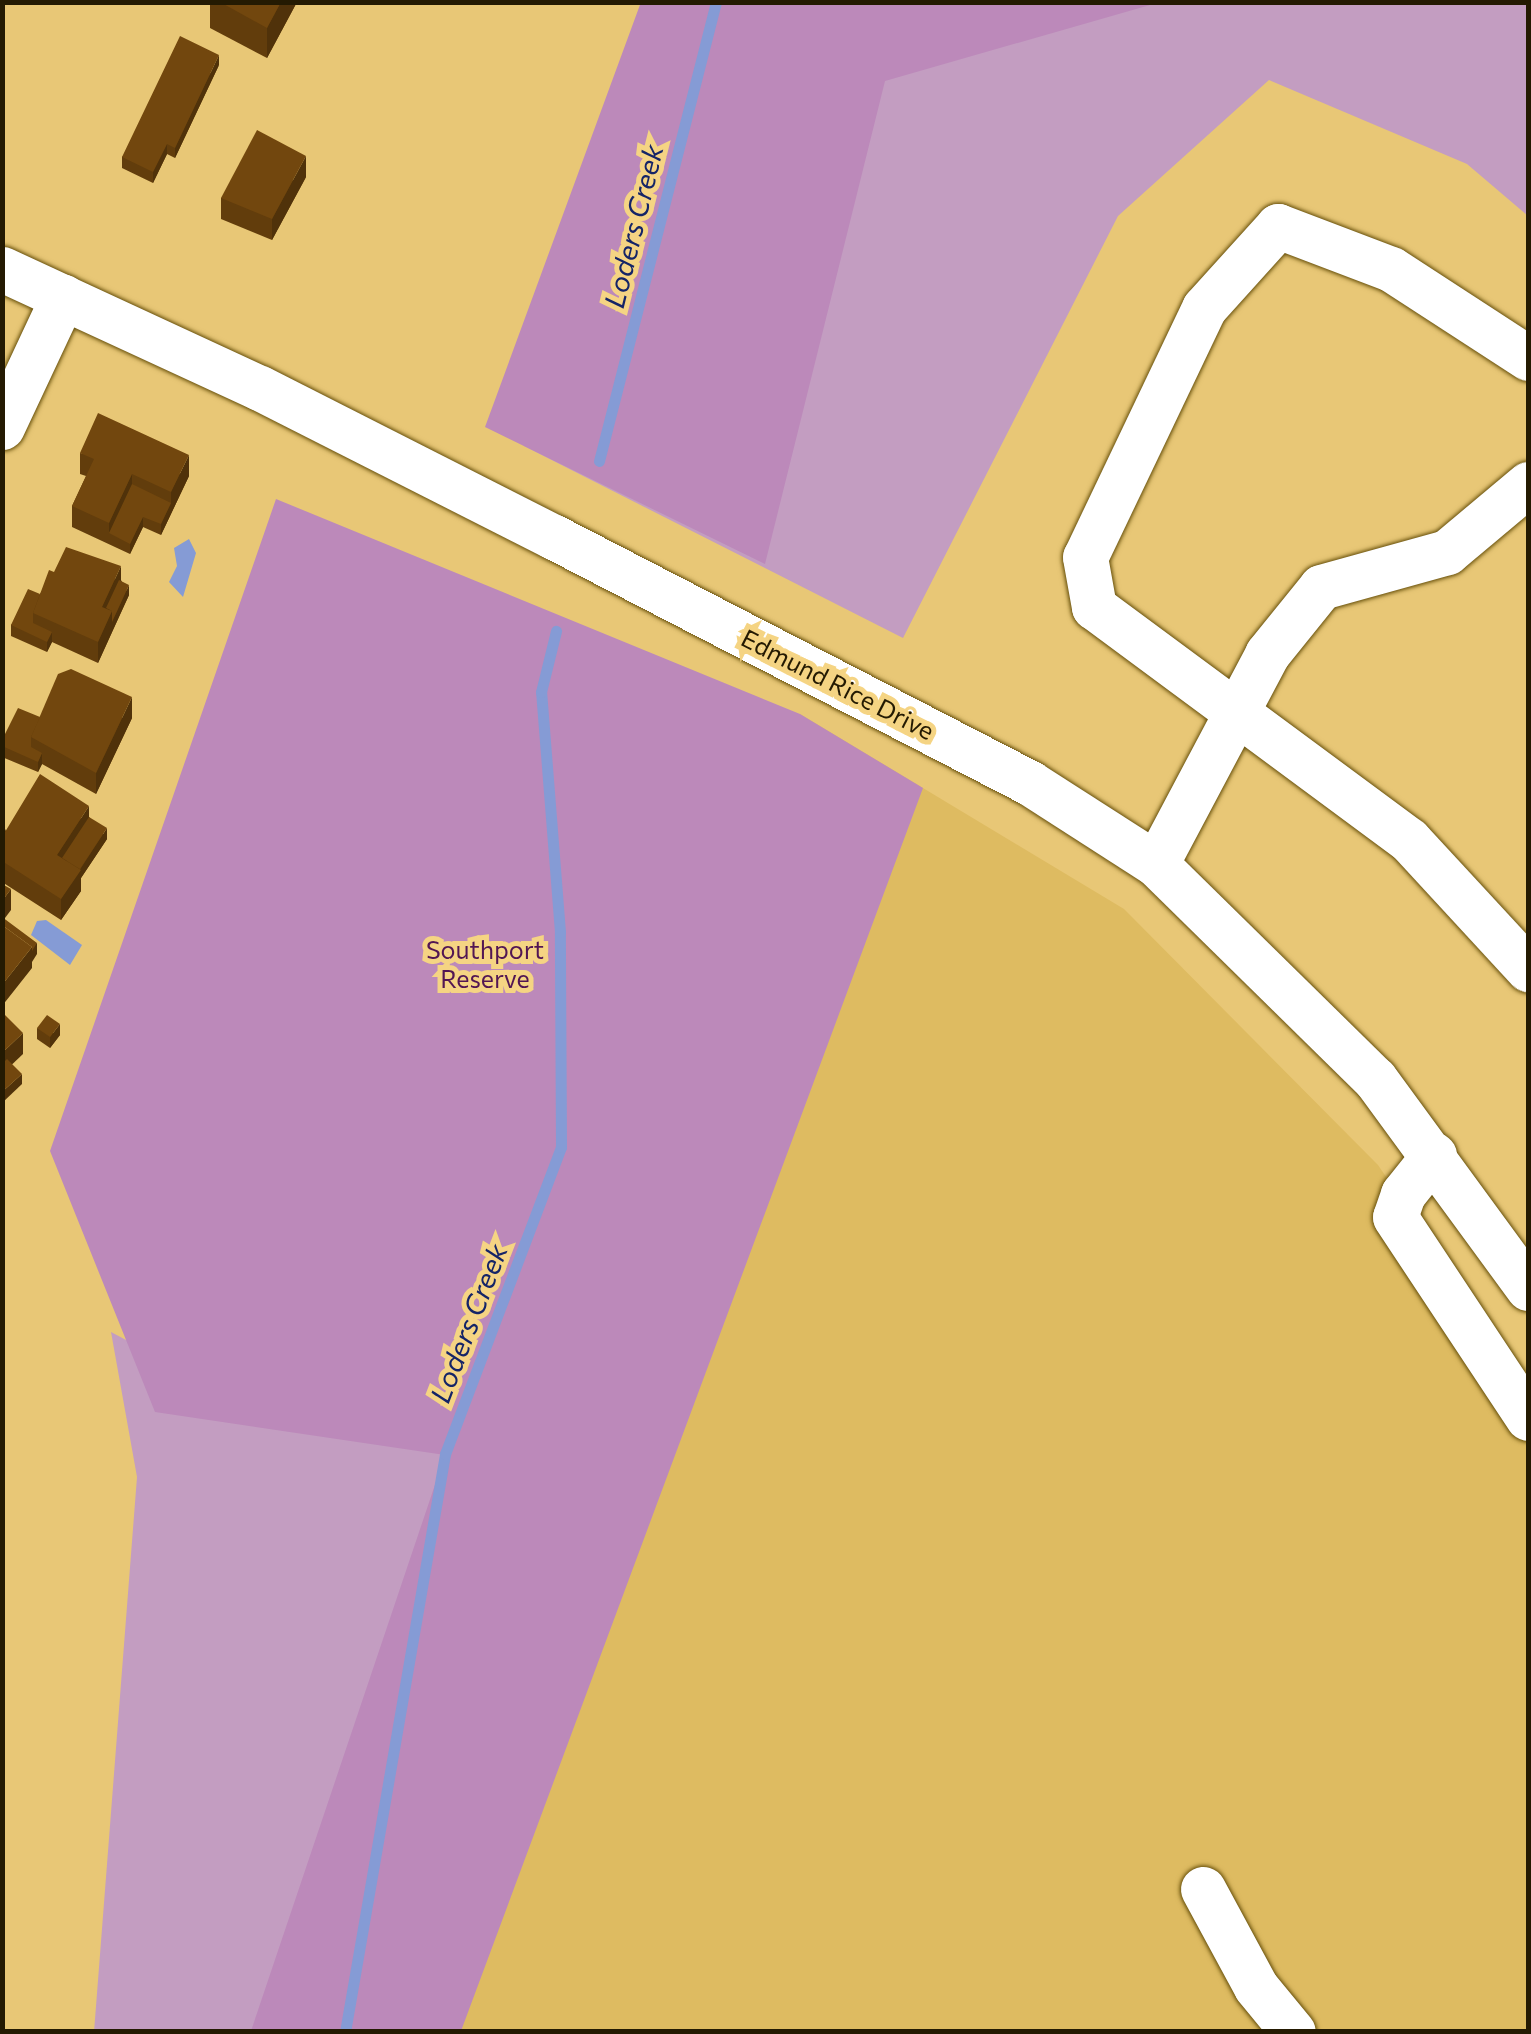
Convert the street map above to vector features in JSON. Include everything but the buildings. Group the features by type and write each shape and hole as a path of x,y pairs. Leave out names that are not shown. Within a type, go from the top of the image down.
{"street":[{"path":"1528,358 1391,269 1278,226 1204,308 1085,557 1094,606 1409,840 1528,969"},
{"name":"Edmund Rice Drive","path":"2,270 260,388 1014,775 1156,864 1375,1079 1523,1266"},
{"path":"2,427 62,297"},
{"path":"1156,864 1266,654 1321,586 1447,552 1528,484"},
{"path":"1434,1155 1402,1194 1395,1217 1528,1418"},
{"path":"1203,1889 1256,1987 1293,2032"}],"shaded area":[{"path":"704,3 1528,3 1528,216 1467,164 1269,80 1118,216 903,638 524,446"},
{"path":"800,714 1124,909 1378,1165 1528,1386 1528,2031 307,2032"},
{"path":"111,1332 232,1396 487,1385 255,2031 94,2032 137,1477"}],"green space":[{"path":"641,2 1157,3 885,81 765,564 485,427"},
{"name":"Southport Reserve","path":"276,499 800,714 923,788 461,2031 251,2031 445,1455 155,1412 50,1151"}],"water":[{"path":"189,539 196,553 183,597 169,582 177,566 174,548"},
{"path":"46,920 82,945 70,965 31,935 37,921"}],"waterway":[{"name":"Loders Creek","path":"599,461 716,2"},
{"name":"Loders Creek","path":"345,2032 445,1454 561,1147 560,932 541,692 556,631"}]}
